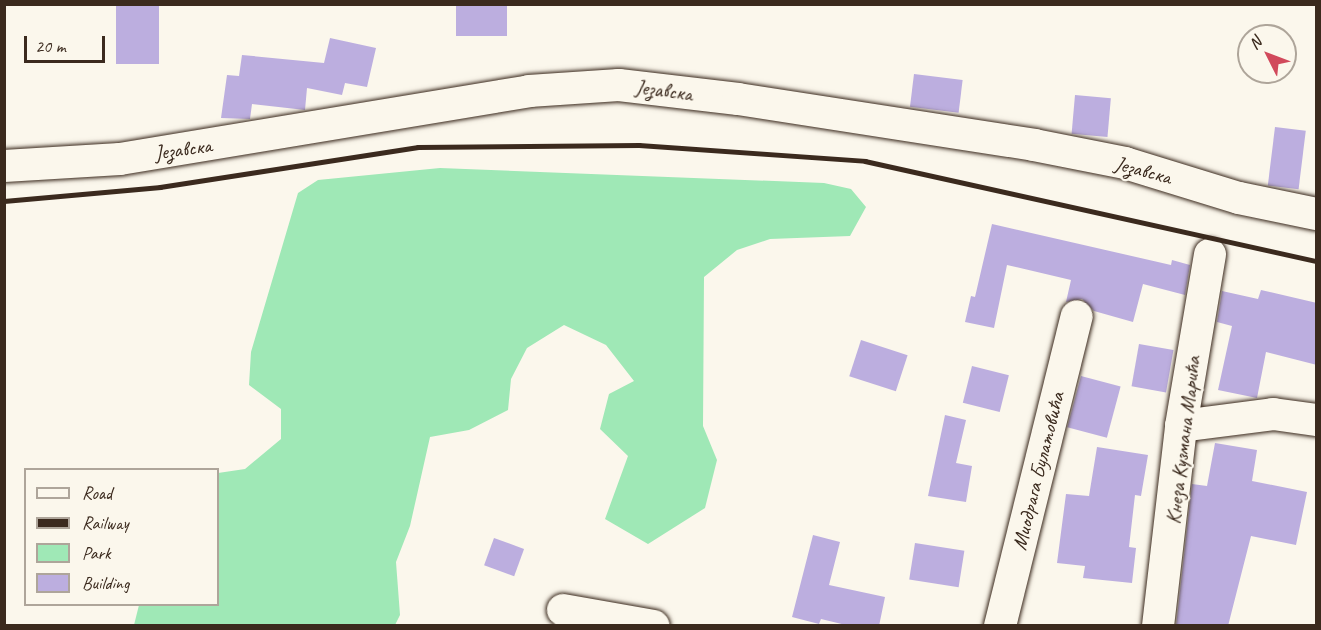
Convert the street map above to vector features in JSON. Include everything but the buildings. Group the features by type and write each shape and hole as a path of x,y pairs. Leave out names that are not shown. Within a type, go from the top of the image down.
{"street":[{"name":"Језавска","path":"4,166 120,159 529,90 619,85 738,99 1034,146 1125,164 1239,198 1317,214"},
{"name":"Кнеза Кузмана Марића","path":"1158,626 1181,426 1210,254"},
{"name":"Миодрага Булатовића","path":"1000,626 1077,316"},
{"path":"1181,426 1273,414 1317,420"},
{"path":"563,610 654,626"}],"green space":[{"path":"440,168 824,183 851,189 866,207 850,236 770,239 737,250 704,277 703,426 717,460 705,508 648,544 605,519 628,456 600,429 609,394 634,381 606,345 564,325 527,348 511,379 508,410 469,430 430,437 410,526 396,562 400,615 395,625 134,625 139,606 219,606 219,473 245,469 281,439 281,409 249,385 251,352 298,193 318,180"}],"railway":[{"path":"4,201 160,187 418,147 639,145 865,161 1316,261"}]}
